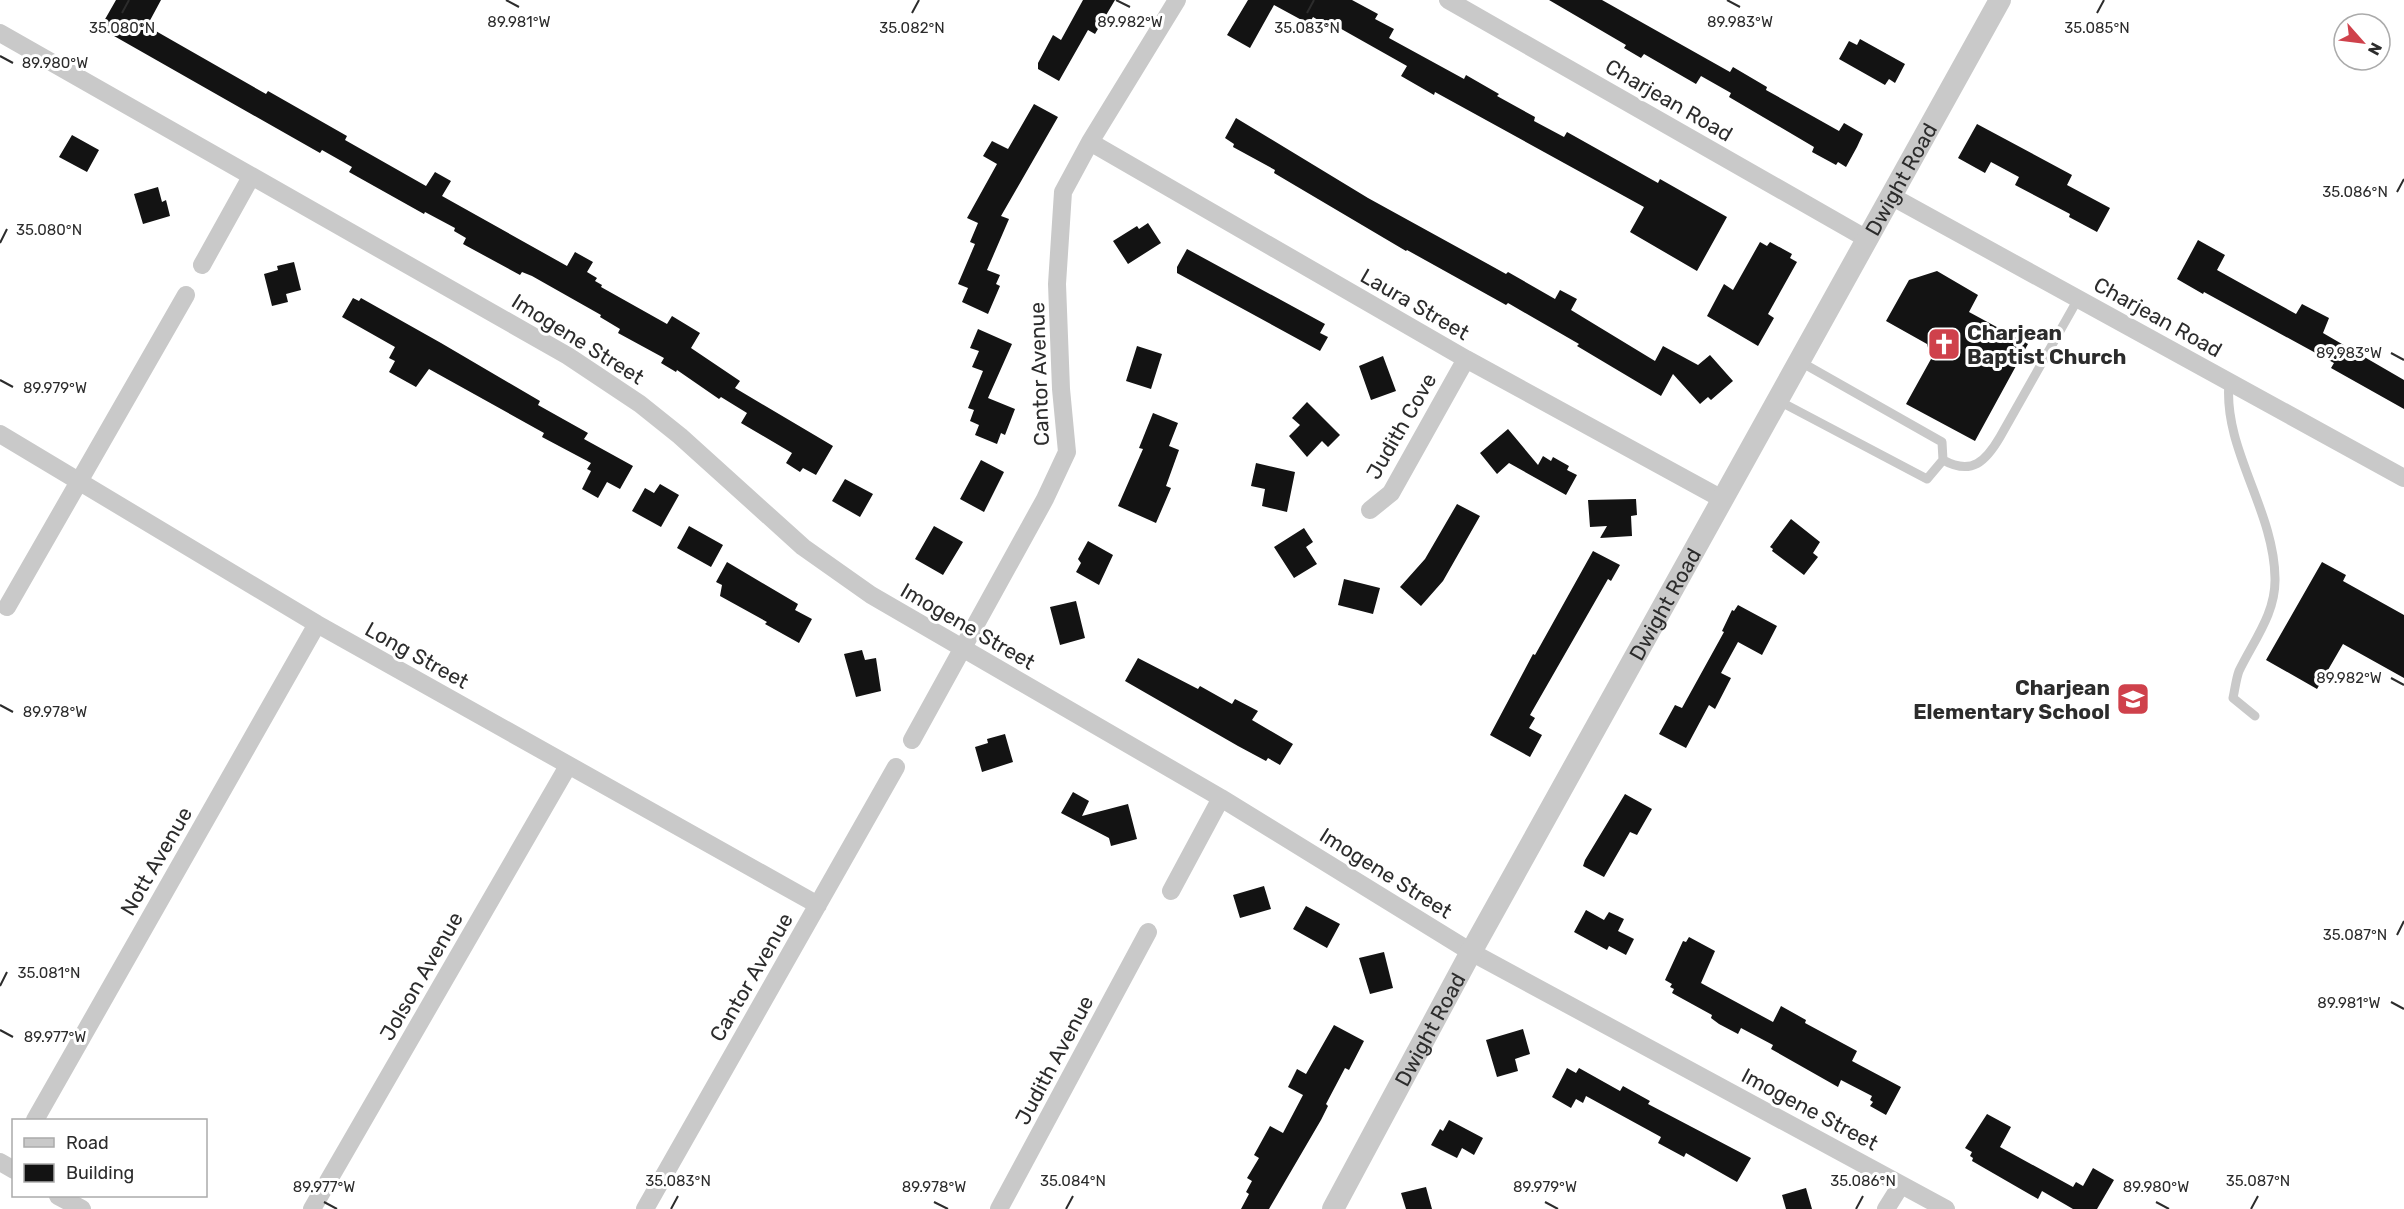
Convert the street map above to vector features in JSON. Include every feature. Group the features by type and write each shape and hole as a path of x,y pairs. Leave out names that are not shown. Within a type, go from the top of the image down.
{"street":[{"name":"Cantor Avenue","path":"912,740 964,650 1045,499 1067,452 1060,389 1057,284 1063,192 1090,142 1177,0"},
{"name":"Charjean Road","path":"1448,0 1867,239"},
{"name":"Dwight Road","path":"1333,1209 1471,952 2000,0"},
{"name":"Imogene Street","path":"0,33 558,350 605,379 680,436 803,547 871,595 1221,798 1471,952 1946,1209"},
{"name":"Laura Street","path":"1090,142 1466,359 1722,499"},
{"path":"202,265 251,177"},
{"name":"Charjean Road","path":"1891,196 2404,478"},
{"path":"7,607 186,295"},
{"name":"Judith Cove","path":"1370,510 1391,493 1466,359"},
{"name":"Long Street","path":"0,434 317,624 818,904"},
{"name":"Nott Avenue","path":"36,1119 317,624"},
{"name":"Jolson Avenue","path":"312,1209 568,766"},
{"name":"Cantor Avenue","path":"645,1209 896,767"},
{"path":"1171,891 1221,798"},
{"name":"Judith Avenue","path":"999,1209 1148,932"},
{"path":"1886,1209 1901,1185"},
{"path":"60,1197 82,1209"}],"lane":[{"path":"1943,460 1953,466 1966,466 1981,463 1989,456 2078,299"},
{"path":"1777,399 1927,479 1943,460 1942,442 1799,361"},
{"path":"2229,381 2229,415 2268,529 2275,579 2271,608 2238,674 2233,698 2255,716"}],"building":[{"path":"116,0 161,0 147,26 266,94 268,91 347,136 345,140 426,186 435,172 451,181 442,196 567,266 575,252 593,262 587,272 597,278 595,281 602,285 601,287 667,324 672,316 700,333 691,348 740,381 735,388 833,446 816,475 803,468 800,472 786,463 792,453 741,423 747,413 721,397 719,399 677,370 676,372 661,363 664,358 618,333 620,329 600,317 601,315 532,276 522,272 520,275 463,244 466,238 454,231 455,228 425,212 424,214 349,172 352,167 322,150 320,153 100,28"},
{"path":"1083,0 1115,0 1095,34 1088,30 1059,81 1038,69 1038,63 1053,35 1061,40"},
{"path":"1248,0 1352,0 1378,14 1375,19 1394,29 1389,38 1464,79 1466,75 1499,94 1497,96 1535,117 1534,121 1564,137 1567,132 1658,183 1660,179 1727,217 1697,271 1630,232 1644,207 1435,92 1434,95 1401,76 1407,66 1336,26 1335,30 1313,17 1309,24 1274,5 1250,48 1227,35"},
{"path":"1549,0 1602,0 1730,72 1733,67 1767,87 1766,90 1839,131 1844,123 1863,134 1846,167 1838,162 1836,165 1812,152 1814,147 1729,97 1731,93 1701,76 1696,84 1644,54 1641,58 1624,48 1626,45"},
{"path":"1860,39 1905,64 1895,83 1889,79 1885,85 1839,59 1849,41 1857,45"},
{"path":"1034,104 1058,117 1001,216 1009,219 987,270 1000,275 996,284 1000,286 988,314 962,302 968,288 958,284 975,244 970,242 978,223 967,218 997,164 983,156 992,141 1008,149"},
{"path":"1236,118 1368,198 1506,274 1508,272 1555,299 1560,290 1577,299 1571,310 1655,361 1663,346 1698,365 1710,355 1733,381 1711,400 1708,397 1700,404 1673,374 1661,396 1577,346 1579,344 1508,303 1506,305 1406,251 1274,173 1275,170 1233,147 1234,144 1225,138"},
{"path":"1977,124 2072,175 2067,185 2110,208 2097,232 2069,217 2070,214 2015,185 2019,177 1991,162 1985,173 1958,158"},
{"path":"72,135 99,150 87,172 59,157"},
{"path":"158,187 162,202 166,200 170,216 143,224 134,194"},
{"path":"1148,223 1161,243 1128,264 1113,241 1137,226 1139,229"},
{"path":"2198,240 2225,255 2217,270 2296,314 2302,304 2329,318 2323,333 2404,380 2404,409 2331,368 2334,363 2177,279"},
{"path":"1760,242 1767,246 1770,242 1792,254 1790,258 1797,262 1768,314 1774,318 1758,346 1707,316 1724,284 1733,290"},
{"path":"1187,249 1325,324 1320,333 1328,337 1320,351 1177,273 1177,267"},
{"path":"294,262 301,290 286,294 288,302 272,306 264,274 278,270 277,266"},
{"path":"1937,271 1978,295 1969,312 2028,344 1975,441 1906,404 1931,359 1927,344 1886,321 1909,280"},
{"path":"353,298 359,301 361,298 441,343 540,401 538,405 588,433 584,439 633,466 620,489 607,482 598,498 582,489 591,471 587,469 591,463 542,437 544,433 429,369 416,387 389,372 395,361 389,358 395,347 342,317"},
{"path":"978,329 1012,344 988,398 1015,409 1005,435 1001,433 997,444 975,435 979,425 970,421 974,410 968,408 983,371 972,367 979,351 970,348"},
{"path":"1137,346 1162,354 1151,389 1126,381"},
{"path":"1383,356 1396,391 1371,400 1359,366"},
{"path":"1307,402 1340,435 1328,447 1322,441 1307,457 1289,436 1300,425 1292,418"},
{"path":"1153,413 1178,423 1169,446 1179,450 1166,486 1171,488 1156,523 1118,506 1143,449 1139,448"},
{"path":"1508,429 1538,465 1543,456 1551,461 1553,457 1569,466 1567,470 1577,475 1566,495 1509,463 1497,474 1480,453"},
{"path":"981,460 1004,472 984,512 960,499"},
{"path":"1256,463 1295,472 1287,512 1262,506 1265,489 1251,486"},
{"path":"845,479 873,494 860,517 832,501"},
{"path":"660,484 679,495 661,527 632,511 645,488 654,493"},
{"path":"1636,499 1637,515 1631,516 1632,536 1600,538 1607,526 1590,527 1588,500"},
{"path":"1457,504 1480,516 1443,581 1421,606 1400,587 1425,559"},
{"path":"1791,519 1820,542 1813,553 1818,557 1804,575 1772,551 1770,547"},
{"path":"689,526 723,545 711,567 677,548"},
{"path":"934,526 963,542 943,575 915,559"},
{"path":"1304,528 1313,542 1306,547 1317,564 1294,578 1274,547"},
{"path":"1088,541 1113,555 1099,585 1076,572 1081,563 1078,559"},
{"path":"1593,551 1620,565 1611,581 1608,579 1530,715 1535,718 1529,728 1542,735 1530,757 1490,735 1533,654 1535,655"},
{"path":"727,562 798,604 795,610 812,619 799,643 720,596 722,585 716,582"},
{"path":"2322,562 2346,575 2343,581 2404,615 2404,678 2343,644 2317,689 2266,660"},
{"path":"1344,579 1380,588 1373,614 1338,605"},
{"path":"1076,601 1085,638 1060,645 1050,607"},
{"path":"1738,605 1777,626 1762,655 1738,642 1721,673 1731,678 1715,709 1709,705 1686,748 1659,734 1675,705 1682,708 1724,632 1722,631 1732,610 1734,611"},
{"path":"862,650 865,660 876,658 881,691 856,697 844,654"},
{"path":"1138,658 1198,689 1200,686 1232,704 1235,699 1258,711 1252,720 1293,744 1280,765 1268,758 1266,761 1238,746 1125,681"},
{"path":"1005,734 1013,762 982,772 975,747 988,743 987,739"},
{"path":"1073,792 1089,801 1082,816 1128,804 1137,839 1111,846 1109,838 1061,813"},
{"path":"1625,794 1652,809 1637,835 1630,832 1604,877 1583,866"},
{"path":"1264,886 1271,909 1240,918 1233,895"},
{"path":"1306,906 1340,924 1327,948 1293,929"},
{"path":"1586,910 1604,920 1609,912 1624,919 1618,931 1634,939 1626,955 1609,946 1607,950 1574,932"},
{"path":"1689,937 1715,951 1701,983 1773,1022 1781,1006 1806,1020 1805,1023 1857,1051 1852,1061 1901,1087 1886,1115 1870,1106 1873,1102 1870,1100 1872,1096 1841,1080 1838,1087 1771,1049 1773,1045 1741,1028 1738,1034 1719,1024 1711,1018 1712,1015 1672,993 1674,989 1670,987 1672,984 1665,980 1683,941 1686,942"},
{"path":"1384,952 1393,988 1370,994 1359,958"},
{"path":"1334,1025 1364,1041 1349,1070 1345,1068 1326,1104 1328,1106 1321,1120 1269,1209 1241,1209 1249,1194 1246,1192 1252,1181 1247,1178 1259,1158 1254,1155 1270,1126 1283,1133 1303,1095 1288,1087 1297,1069 1306,1074"},
{"path":"1523,1029 1530,1054 1515,1059 1518,1071 1497,1077 1486,1040"},
{"path":"1567,1068 1576,1073 1579,1068 1620,1091 1623,1086 1650,1101 1648,1104 1751,1158 1737,1182 1686,1153 1684,1157 1658,1143 1661,1137 1586,1096 1583,1103 1576,1099 1571,1108 1552,1097"},
{"path":"1987,1114 2011,1127 2000,1147 2073,1187 2076,1182 2083,1186 2093,1168 2114,1180 2097,1209 2073,1209 2042,1191 2038,1199 1972,1161 1973,1158 1970,1156 1972,1152 1965,1148"},
{"path":"1449,1120 1483,1138 1474,1155 1462,1148 1457,1158 1431,1145 1440,1129 1443,1131"},
{"path":"1426,1187 1432,1209 1406,1209 1401,1193"},
{"path":"1806,1188 1812,1209 1786,1209 1782,1195"}],"place":[{"name":"Charjean Baptist Church","path":"1944,344"},
{"name":"Charjean Elementary School","path":"2133,699"}]}
